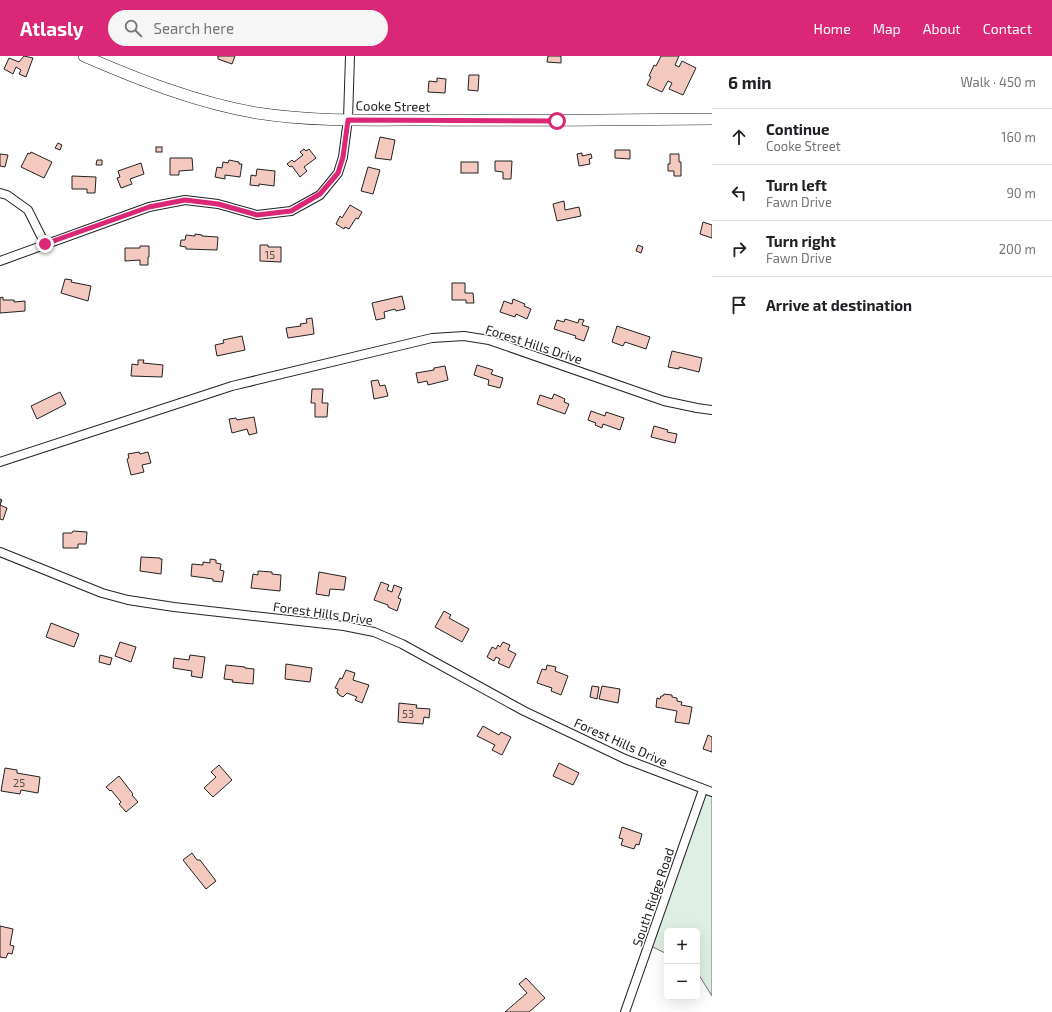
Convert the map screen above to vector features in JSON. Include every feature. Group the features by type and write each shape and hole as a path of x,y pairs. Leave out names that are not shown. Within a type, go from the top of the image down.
{"main road":[{"name":"Cooke Street","path":"84,56 124,73 195,98 227,106 276,115 348,120 557,121 712,119"}],"street":[{"path":"0,261 149,207 185,200 218,204 257,215 291,211 320,194 338,173 343,157 348,120 350,56"},
{"path":"0,193 7,195 28,210 45,244"},
{"name":"Forest Hills Drive","path":"0,462 232,386 414,342 445,337 464,336 489,340 657,399 712,410"},
{"name":"Forest Hills Drive","path":"0,552 102,593 128,600 174,607 344,626 374,632 402,644 524,711 624,759 703,790 712,792"},
{"name":"South Ridge Road","path":"625,1012 703,790"}],"green space":[{"path":"703,790 712,792 712,996 700,977 700,928 664,928 664,952 649,945"}],"building":[{"path":"24,56 33,58 26,77 19,74 21,70 16,67 13,74 4,69 9,58 19,62"},
{"path":"218,56 235,56 232,64 218,59"},
{"path":"548,56 561,56 561,63 547,62"},
{"path":"661,56 679,56 675,65 679,67 682,61 696,68 683,95 669,89 672,83 668,81 662,92 647,85 654,65 656,66"},
{"path":"469,75 479,75 478,91 468,90"},
{"path":"437,78 446,79 445,93 428,92 429,81 437,82"},
{"path":"380,137 395,140 391,160 375,158"},
{"path":"58,143 62,145 60,150 55,148"},
{"path":"156,147 162,147 162,152 156,152"},
{"path":"304,149 306,151 309,149 316,158 304,167 307,171 300,177 292,166 290,167 287,164 292,160 294,162 303,155 300,152"},
{"path":"615,150 630,150 630,159 615,158"},
{"path":"31,152 52,162 44,178 21,167 28,153 30,154"},
{"path":"582,153 582,156 591,154 592,158 589,159 590,164 579,166 577,154"},
{"path":"0,154 8,155 5,167 0,166"},
{"path":"670,154 679,154 679,162 681,162 681,176 674,176 674,171 668,171"},
{"path":"170,158 192,158 193,170 179,171 179,175 170,175"},
{"path":"97,160 102,160 102,165 96,165"},
{"path":"229,160 242,164 240,177 225,175 225,179 215,177 217,167 222,168 223,162 228,163"},
{"path":"495,161 512,161 511,179 503,179 503,172 495,171"},
{"path":"461,162 478,162 478,173 461,173"},
{"path":"141,163 144,174 130,179 132,184 121,188 117,178 120,177 118,171"},
{"path":"368,167 380,170 373,194 361,191"},
{"path":"257,169 275,171 274,186 259,184 259,186 250,185 251,175 256,176"},
{"path":"72,176 96,177 95,193 87,193 87,189 72,189"},
{"path":"564,201 565,210 579,207 581,216 557,221 553,204"},
{"path":"350,205 362,212 349,229 345,227 344,229 336,224 340,216 342,218"},
{"path":"703,222 712,225 712,238 700,234"},
{"path":"195,234 218,237 217,250 186,249 186,247 180,246 181,240 185,240 186,235 195,236"},
{"path":"260,245 268,245 268,247 281,247 281,262 260,261"},
{"path":"638,245 643,247 641,253 636,251"},
{"path":"140,246 149,246 148,265 140,265 140,260 125,261 125,248 140,248"},
{"path":"65,279 72,280 71,282 91,286 88,301 61,293"},
{"path":"452,283 465,283 465,293 473,293 474,303 466,303 466,300 452,300"},
{"path":"402,296 405,309 396,311 395,309 384,312 385,318 376,320 372,303"},
{"path":"3,297 3,300 14,300 14,302 25,301 25,311 0,313 0,298"},
{"path":"513,299 525,304 524,306 531,309 527,319 516,314 515,317 500,312 504,301 512,304"},
{"path":"312,318 314,334 288,338 286,328 301,326 300,324 307,323 306,319"},
{"path":"565,319 578,323 579,319 584,320 582,325 589,327 584,341 575,338 576,336 554,329 557,320 564,322"},
{"path":"617,326 650,337 646,349 625,342 623,346 612,342"},
{"path":"242,336 245,350 217,356 215,345 224,343 223,340"},
{"path":"672,351 702,358 699,372 679,367 679,369 668,367"},
{"path":"138,360 144,360 143,363 163,365 162,377 131,376 132,364 138,365"},
{"path":"477,365 493,370 491,374 503,378 500,388 488,385 489,380 474,375"},
{"path":"445,366 448,380 428,385 427,381 418,383 416,373 434,370 434,368"},
{"path":"378,380 380,386 385,385 388,396 374,399 371,381"},
{"path":"312,389 323,389 322,403 328,403 327,417 315,417 315,403 311,403"},
{"path":"60,392 66,404 37,419 31,406"},
{"path":"554,394 565,399 564,402 569,404 565,414 537,404 540,395 552,399"},
{"path":"591,411 605,416 606,412 624,418 620,430 603,424 602,428 595,425 596,423 588,420"},
{"path":"254,417 257,433 249,435 247,429 232,433 229,419 236,418 237,420"},
{"path":"654,426 668,430 667,432 677,434 675,443 651,437"},
{"path":"139,452 140,454 148,452 151,463 142,465 144,472 131,475 127,459 129,458 128,454"},
{"path":"0,505 7,508 3,520 0,519"},
{"path":"73,531 87,532 86,544 78,544 78,548 63,548 63,533 72,533"},
{"path":"141,557 162,559 161,574 140,571"},
{"path":"210,559 216,560 216,563 221,564 220,570 224,571 222,582 213,581 213,579 191,576 192,564 203,565 203,562 210,563"},
{"path":"258,571 272,572 272,574 281,575 280,591 251,588 253,574 258,575"},
{"path":"319,572 346,577 344,590 330,589 329,596 316,594"},
{"path":"381,582 389,585 387,590 392,592 394,585 402,588 398,598 401,599 397,611 388,607 388,605 374,600"},
{"path":"444,611 451,615 449,618 469,629 462,642 435,627"},
{"path":"51,623 79,634 74,647 46,637"},
{"path":"120,642 136,647 131,662 115,656"},
{"path":"503,642 510,645 508,650 516,654 509,668 498,663 500,659 496,657 494,661 487,657 492,647 496,649 498,645 500,647"},
{"path":"100,655 112,658 110,665 99,662"},
{"path":"190,655 205,657 202,678 191,676 192,671 173,668 174,658 189,660"},
{"path":"286,664 312,668 310,682 285,679"},
{"path":"226,665 254,669 253,684 232,682 233,680 224,679"},
{"path":"547,665 556,667 555,671 568,676 561,695 551,691 552,688 537,683 542,669 546,670"},
{"path":"346,670 355,673 353,680 369,685 362,703 355,700 357,697 347,693 343,697 337,693 338,689 335,688 340,678 342,679"},
{"path":"592,686 599,687 597,699 590,697"},
{"path":"602,686 620,689 618,703 599,699"},
{"path":"664,694 672,695 672,697 677,698 677,701 682,702 681,705 692,707 689,724 675,722 677,711 656,707 657,698 660,699"},
{"path":"399,703 417,705 416,708 430,709 429,718 424,717 423,724 398,722"},
{"path":"483,726 499,735 501,732 511,737 502,755 492,750 495,745 477,736"},
{"path":"708,735 712,737 712,752 703,749"},
{"path":"559,763 579,773 573,785 553,776"},
{"path":"219,765 232,780 213,797 204,788 216,777 211,772"},
{"path":"5,768 17,770 17,773 40,777 38,793 21,790 20,794 1,791"},
{"path":"119,776 138,802 126,812 119,804 121,802 111,790 110,791 106,787"},
{"path":"622,827 642,834 639,845 636,844 634,849 621,845 623,839 619,838"},
{"path":"192,853 197,860 200,860 216,881 206,889 183,860"},
{"path":"0,926 13,929 10,945 14,946 12,954 8,953 6,958 0,957"},
{"path":"526,978 545,998 529,1012 505,1012 527,993 519,984"}],"route":[{"path":"45,244 149,207 185,200 218,204 257,215 291,211 320,194 338,173 343,157 348,120 557,121"}]}
